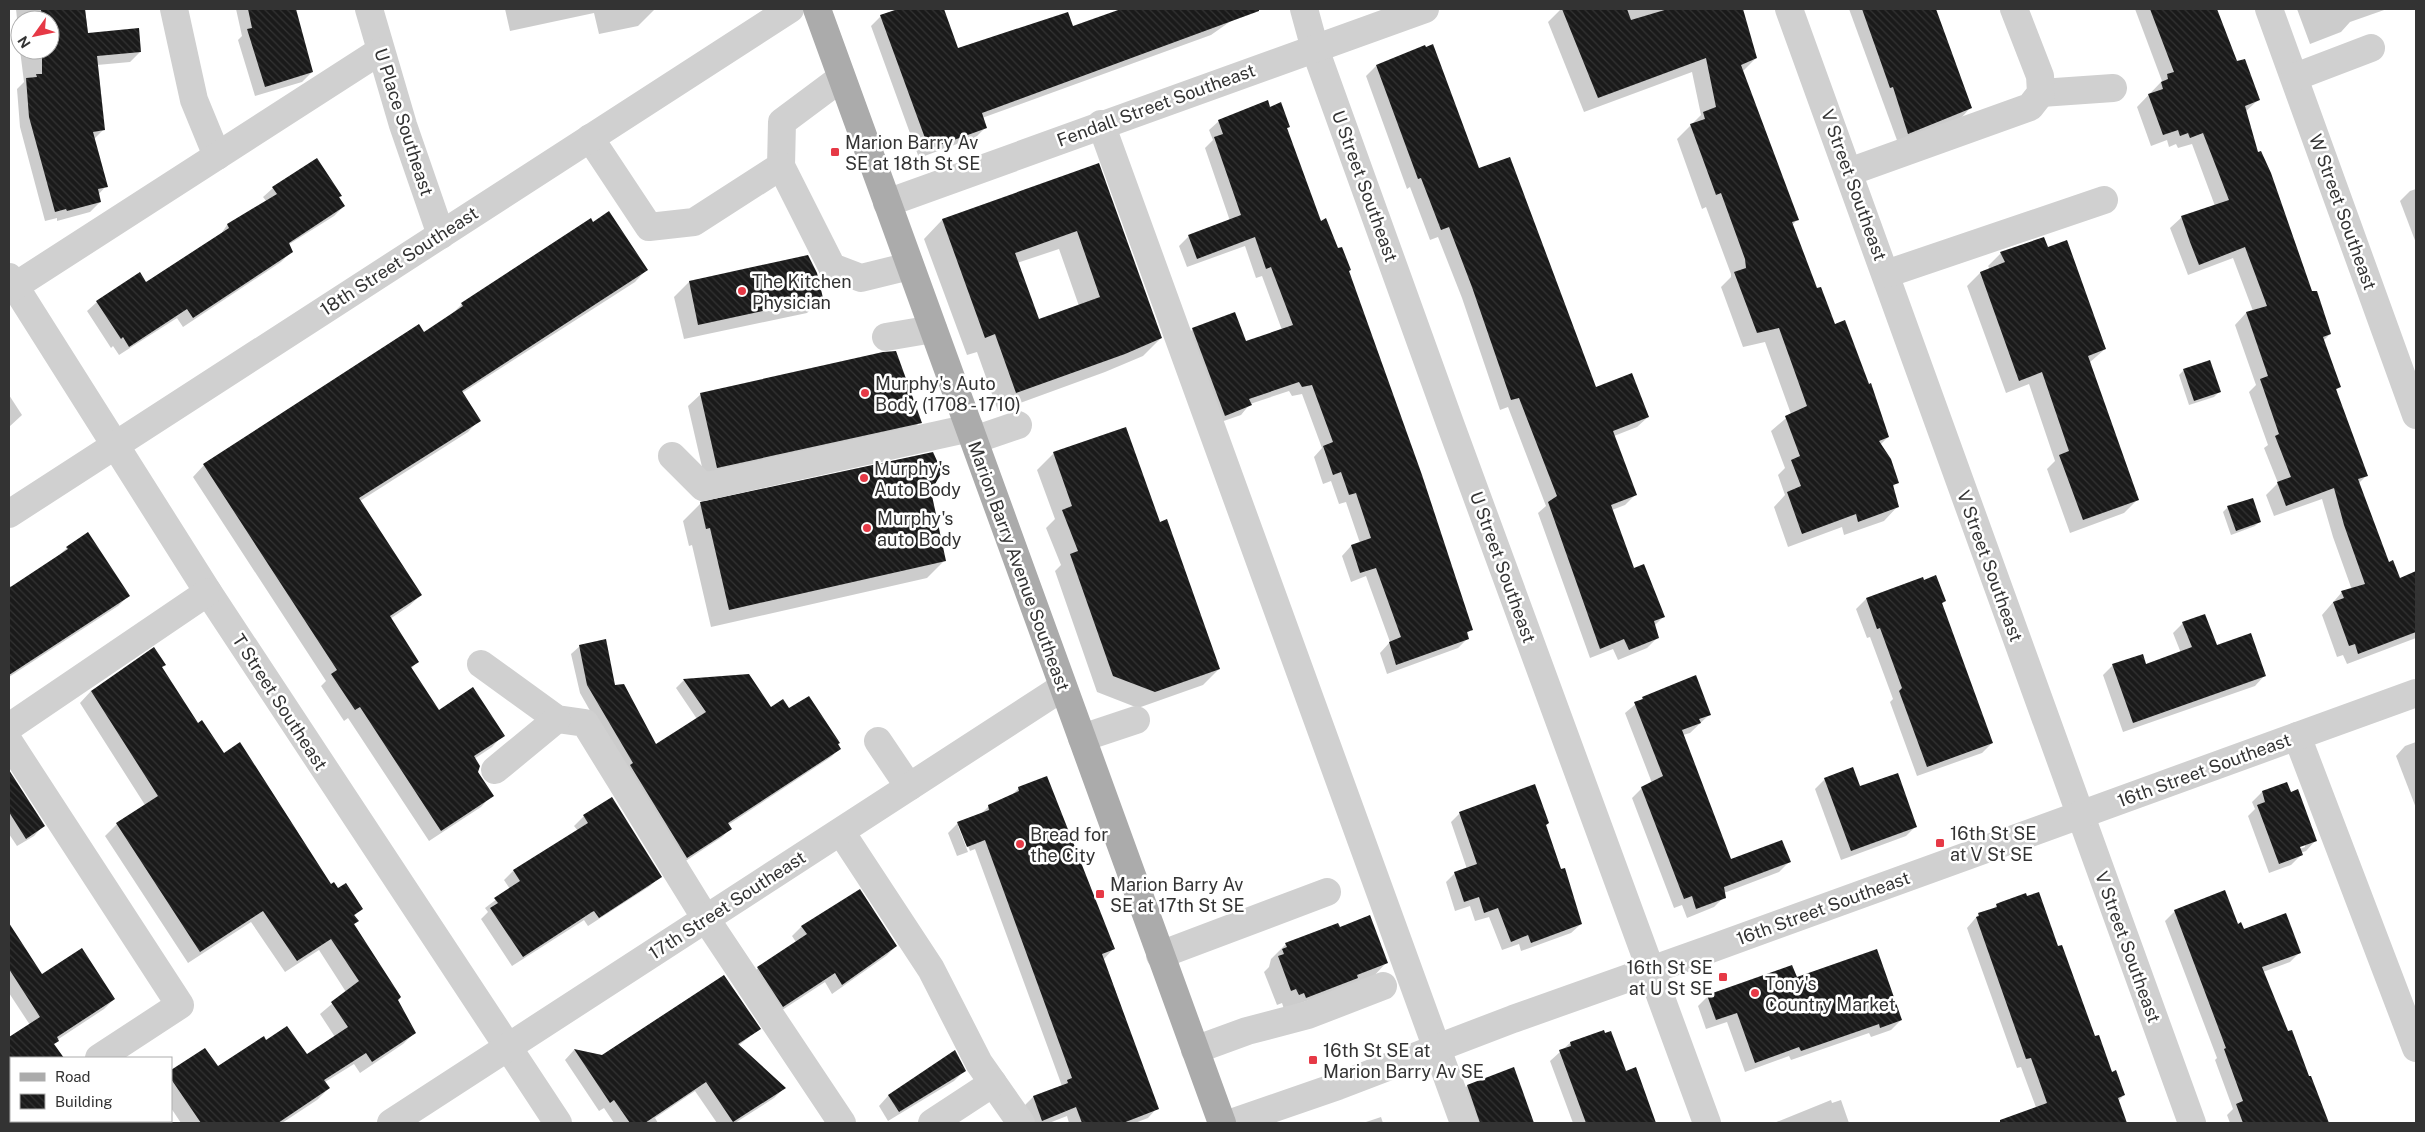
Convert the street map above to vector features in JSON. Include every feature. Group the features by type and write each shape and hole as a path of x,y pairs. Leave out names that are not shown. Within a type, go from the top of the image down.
{"main road":[{"name":"Marion Barry Avenue Southeast","path":"817,9 1222,1123"}],"street":[{"path":"174,9 194,100 217,156"},
{"name":"U Place Southeast","path":"369,9 402,125 441,235"},
{"name":"18th Street Southeast","path":"9,514 790,9"},
{"name":"U Street Southeast","path":"1304,9 1315,49 1650,970 1708,1123"},
{"name":"Fendall Street Southeast","path":"887,203 1101,124 1426,9"},
{"name":"V Street Southeast","path":"1789,9 1886,274 2079,816 2192,1123"},
{"path":"1849,172 2030,107 2041,93 2040,76 2014,9"},
{"name":"W Street Southeast","path":"2269,9 2416,415"},
{"path":"2294,77 2371,48"},
{"path":"10,281 217,156 380,51"},
{"path":"841,78 782,122 781,166 832,267 861,278 910,266"},
{"path":"2041,93 2113,88"},
{"path":"1101,124 1464,1123"},
{"path":"590,138 649,227 694,222 781,166"},
{"path":"1886,274 2104,200"},
{"name":"T Street Southeast","path":"10,281 208,592 558,1123"},
{"path":"886,337 933,329"},
{"path":"672,456 703,487 1018,425"},
{"path":"9,727 208,592"},
{"path":"481,664 557,719 585,723 706,919 842,1123"},
{"name":"17th Street Southeast","path":"391,1123 1063,687"},
{"name":"16th Street Southeast","path":"1231,1123 1338,1086 1650,970 2416,693"},
{"path":"495,770 557,719"},
{"path":"1082,738 1136,720"},
{"path":"2297,736 2416,1048"},
{"path":"878,740 909,787"},
{"path":"9,742 180,1005 100,1057"},
{"path":"841,832 931,969 979,1063 1022,1123"},
{"path":"1160,955 1327,892"},
{"path":"1195,1050 1247,1031 1308,1015 1383,986"},
{"path":"932,1123 993,1083"}],"building":[{"path":"85,9 88,33 139,28 141,52 97,56 105,130 93,132 108,187 98,189 101,202 67,211 66,209 55,212 29,117 26,78 37,77 36,74 42,74 42,60 60,60 60,10 41,10"},
{"path":"248,9 296,9 313,72 265,87 247,29 252,28"},
{"path":"898,9 944,9 958,48 1068,12 1073,26 1121,9 1259,9 1259,11 982,113 987,128 929,149 880,15"},
{"path":"1562,9 1627,9 1631,20 1668,9 1743,9 1757,58 1741,65 1799,220 1792,222 1817,288 1821,287 1835,324 1845,320 1869,384 1871,383 1889,437 1879,441 1891,459 1899,483 1893,485 1899,507 1858,522 1856,514 1802,534 1787,492 1801,486 1791,460 1800,456 1785,416 1807,406 1779,328 1757,333 1734,272 1746,268 1745,259 1721,193 1716,195 1690,124 1705,119 1703,112 1716,107 1706,58 1598,98"},
{"path":"1862,9 1936,9 1972,108 1908,134 1893,87 1890,88"},
{"path":"2150,9 2217,9 2237,61 2245,59 2260,100 2245,106 2258,152 2261,151 2271,173 2312,291 2317,291 2331,334 2323,337 2341,387 2336,389 2368,476 2358,479 2389,562 2393,560 2400,578 2416,571 2416,632 2358,654 2355,644 2349,646 2333,602 2344,598 2341,591 2365,584 2344,525 2334,488 2286,506 2277,482 2291,477 2275,436 2279,434 2260,379 2268,376 2246,312 2267,306 2245,247 2199,265 2181,216 2229,200 2203,133 2190,138 2188,133 2180,136 2178,130 2163,135 2148,94 2163,89 2161,82 2168,79 2167,74 2174,72"},
{"path":"1433,44 1479,168 1510,157 1596,387 1632,373 1649,417 1613,431 1637,495 1611,505 1634,568 1644,564 1665,617 1654,621 1659,638 1629,650 1624,639 1600,649 1548,502 1557,496 1519,398 1511,400 1449,227 1441,230 1421,178 1418,179 1376,65 1425,45 1426,47"},
{"path":"1268,100 1270,107 1281,102 1290,127 1287,128 1321,221 1326,218 1338,248 1342,247 1351,270 1349,271 1422,475 1473,630 1467,632 1469,639 1396,665 1389,642 1401,637 1376,568 1360,573 1351,545 1371,538 1356,493 1349,495 1341,472 1333,475 1323,446 1333,442 1312,385 1302,387 1299,382 1249,399 1252,405 1225,416 1192,328 1235,312 1246,341 1293,325 1271,267 1266,269 1255,237 1197,259 1188,235 1241,215 1214,137 1223,134 1218,120"},
{"path":"317,158 342,196 339,197 345,206 289,243 293,252 193,318 187,309 129,347 123,337 121,339 96,301 140,272 146,282 229,228 227,224 277,194 272,187"},
{"path":"1099,163 1162,338 1125,354 1016,393 995,334 985,338 942,219","holes":["1077,231 1100,297 1039,319 1015,253"]},
{"path":"609,211 648,270 462,391 481,421 359,498 422,595 390,616 419,662 411,667 439,710 473,687 505,736 474,756 480,766 478,772 494,796 441,831 360,707 355,710 331,674 337,670 203,464 419,324 424,332 463,306 461,303 591,218 593,222"},
{"path":"2044,237 2048,247 2067,240 2106,349 2088,356 2139,500 2083,520 2059,455 2069,451 2042,372 2019,381 1980,272 2005,262 2000,252"},
{"path":"808,255 817,273 823,298 698,325 689,281"},
{"path":"896,351 922,423 717,468 700,393 883,352"},
{"path":"2210,360 2221,392 2194,401 2183,369"},
{"path":"1126,427 1160,522 1167,519 1220,669 1155,692 1113,676 1070,554 1078,551 1062,510 1072,506 1053,452"},
{"name":"Murphy's auto Body","path":"933,452 942,472 931,491 946,561 729,610 710,528 706,529 700,502"},
{"path":"2253,498 2261,522 2236,531 2227,506"},
{"path":"88,532 130,596 9,675 9,588 68,549 66,547"},
{"path":"1936,575 1946,601 1942,603 1993,743 1927,767 1899,691 1902,688 1880,628 1877,629 1866,598 1923,577 1924,580"},
{"path":"2205,614 2217,645 2251,633 2266,676 2133,723 2112,664 2143,654 2146,664 2192,647 2182,622"},
{"path":"606,639 615,685 624,684 656,744 706,712 683,679 749,674 771,707 783,699 789,708 809,696 840,743 838,744 841,749 728,823 732,829 687,858 630,765 633,763 587,685 579,645"},
{"path":"154,647 166,665 162,667 198,723 202,720 224,753 240,742 331,884 334,882 338,888 346,883 363,909 354,915 359,921 354,924 401,997 398,1000 416,1033 372,1062 366,1053 324,1080 330,1088 278,1123 201,1123 172,1080 172,1069 205,1048 218,1066 264,1036 266,1040 287,1026 307,1054 348,1027 331,1002 359,981 331,939 297,961 263,911 200,952 116,823 158,796 91,691"},
{"path":"1696,675 1711,715 1699,719 1701,723 1682,730 1731,859 1782,840 1791,862 1724,887 1726,898 1696,909 1692,896 1684,899 1641,787 1663,776 1634,702"},
{"path":"1853,767 1860,786 1898,773 1917,827 1851,851 1824,778"},
{"path":"9,770 45,826 26,839 9,812"},
{"path":"1047,776 1115,949 1102,954 1159,1109 1123,1123 1082,1123 1076,1107 1042,1121 1033,1096 1068,1083 1067,1080 1072,1078 985,840 967,847 957,822 989,810 988,805 1019,791 1018,787"},
{"path":"2287,782 2291,792 2298,789 2317,841 2300,847 2303,855 2279,864 2257,805 2265,802 2262,791"},
{"path":"1535,784 1549,823 1546,825 1561,869 1565,868 1582,924 1531,943 1528,935 1511,942 1498,908 1484,913 1479,897 1464,902 1454,872 1477,864 1459,812"},
{"path":"612,797 662,877 599,918 594,911 592,912 523,957 490,908 498,903 494,898 520,881 513,870 588,823 583,815"},
{"path":"860,889 897,946 842,985 835,973 783,1007 757,967 807,934 801,926"},
{"path":"2225,890 2238,924 2241,922 2244,929 2286,913 2301,953 2262,967 2288,1031 2292,1030 2329,1123 2243,1123 2236,1104 2243,1101 2224,1049 2226,1048 2174,910"},
{"path":"2039,892 2058,946 2062,945 2095,1036 2099,1035 2112,1072 2116,1070 2125,1095 2118,1098 2127,1123 2000,1123 2000,1120 2047,1103 2031,1058 2026,1059 1976,917 1979,916 1978,913 1997,907 1996,904 2001,902 2026,893 2027,896"},
{"path":"1370,915 1388,963 1357,975 1358,978 1306,998 1304,993 1299,995 1296,989 1291,991 1278,956 1284,954 1282,949 1287,947 1285,943 1338,923 1340,927"},
{"path":"9,923 42,974 82,948 115,999 57,1037 59,1041 54,1044 63,1057 9,1058 9,1037 40,1017 9,969"},
{"path":"1877,949 1902,1020 1880,1028 1879,1024 1801,1051 1799,1047 1755,1063 1737,1013 1716,1020 1707,995 1792,965 1797,977"},
{"path":"724,975 761,1029 738,1044 786,1088 733,1122 706,1082 645,1123 630,1123 614,1100 610,1103 574,1049 602,1055"},
{"path":"1604,1030 1605,1033 1611,1031 1626,1071 1636,1067 1656,1123 1586,1123 1559,1050 1571,1046 1570,1042"},
{"path":"955,1050 966,1071 899,1112 888,1095"},
{"path":"1514,1067 1534,1123 1480,1123 1467,1085"}],"place":[{"name":"Marion Barry Av SE at 18th St SE","path":"835,152"},
{"name":"The Kitchen Physician","path":"742,291"},
{"name":"Murphy's Auto Body (1708 - 1710)","path":"865,393"},
{"name":"Murphy's Auto Body","path":"864,478"},
{"name":"Murphy's auto Body","path":"867,528"},
{"name":"16th St SE at V St SE","path":"1940,843"},
{"name":"Bread for the City","path":"1020,844"},
{"name":"Marion Barry Av SE at 17th St SE","path":"1100,894"},
{"name":"16th St SE at U St SE","path":"1723,977"},
{"name":"Tony's Country Market","path":"1755,993"},
{"name":"16th St SE at Marion Barry Av SE","path":"1313,1060"}]}
